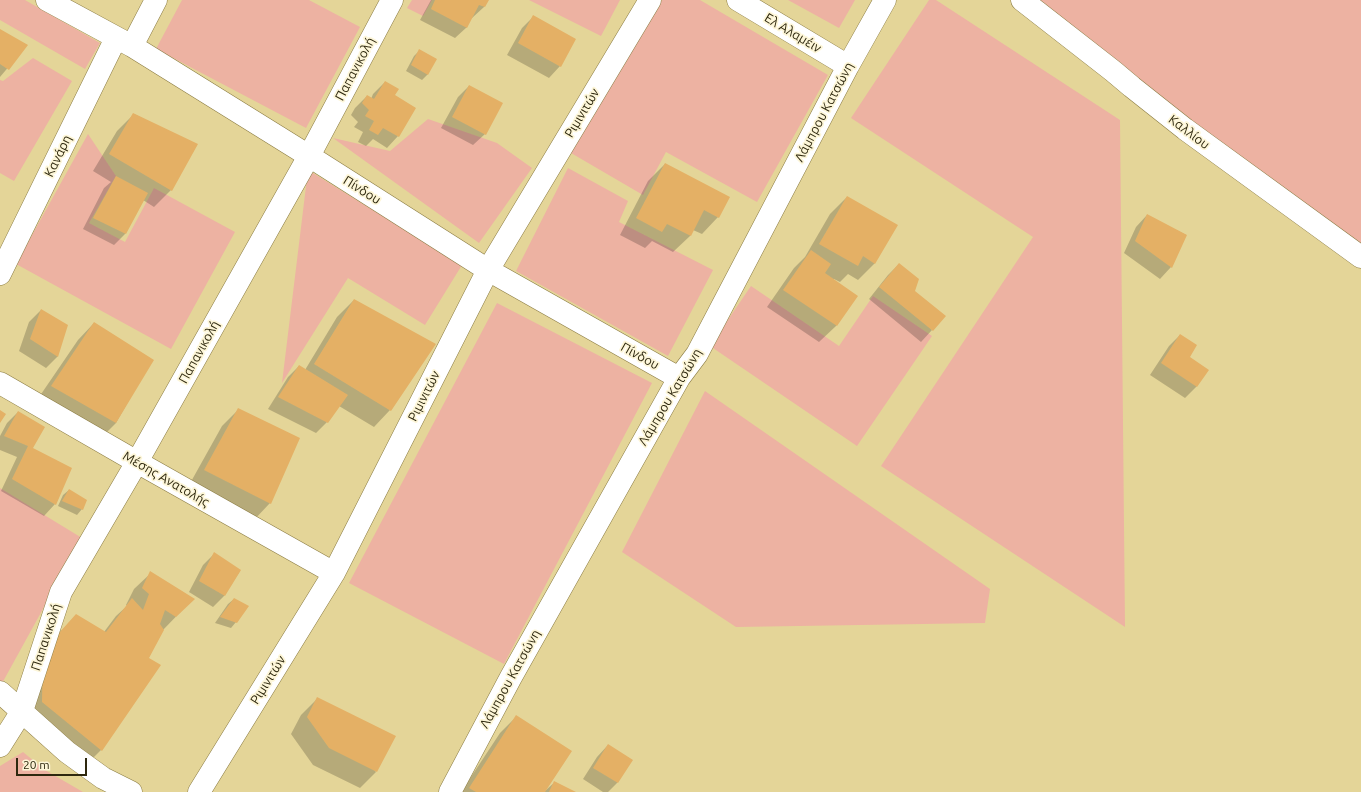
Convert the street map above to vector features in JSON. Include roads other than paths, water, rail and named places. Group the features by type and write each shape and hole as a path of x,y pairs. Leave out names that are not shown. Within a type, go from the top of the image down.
{"street":[{"name":"Πίνδου","path":"47,0 124,42 309,156 488,270 679,378"},
{"name":"Κανάρη","path":"0,274 124,42 156,0"},
{"name":"Παπανικολή","path":"0,746 22,712 61,592 137,462 309,156 392,0"},
{"name":"Ριμινιτών","path":"199,792 334,573 488,270 650,0"},
{"name":"Ελ Αλαμέιν","path":"738,0 848,66"},
{"name":"Λάμπρου Κατσώνη","path":"450,792 511,677 679,378 697,354 848,66 885,0"},
{"name":"Καλλίου","path":"1022,0 1185,129 1361,257"},
{"name":"Μέσης Ανατολής","path":"0,383 334,573"},
{"path":"0,692 67,752 84,765 103,778 131,792"}]}
